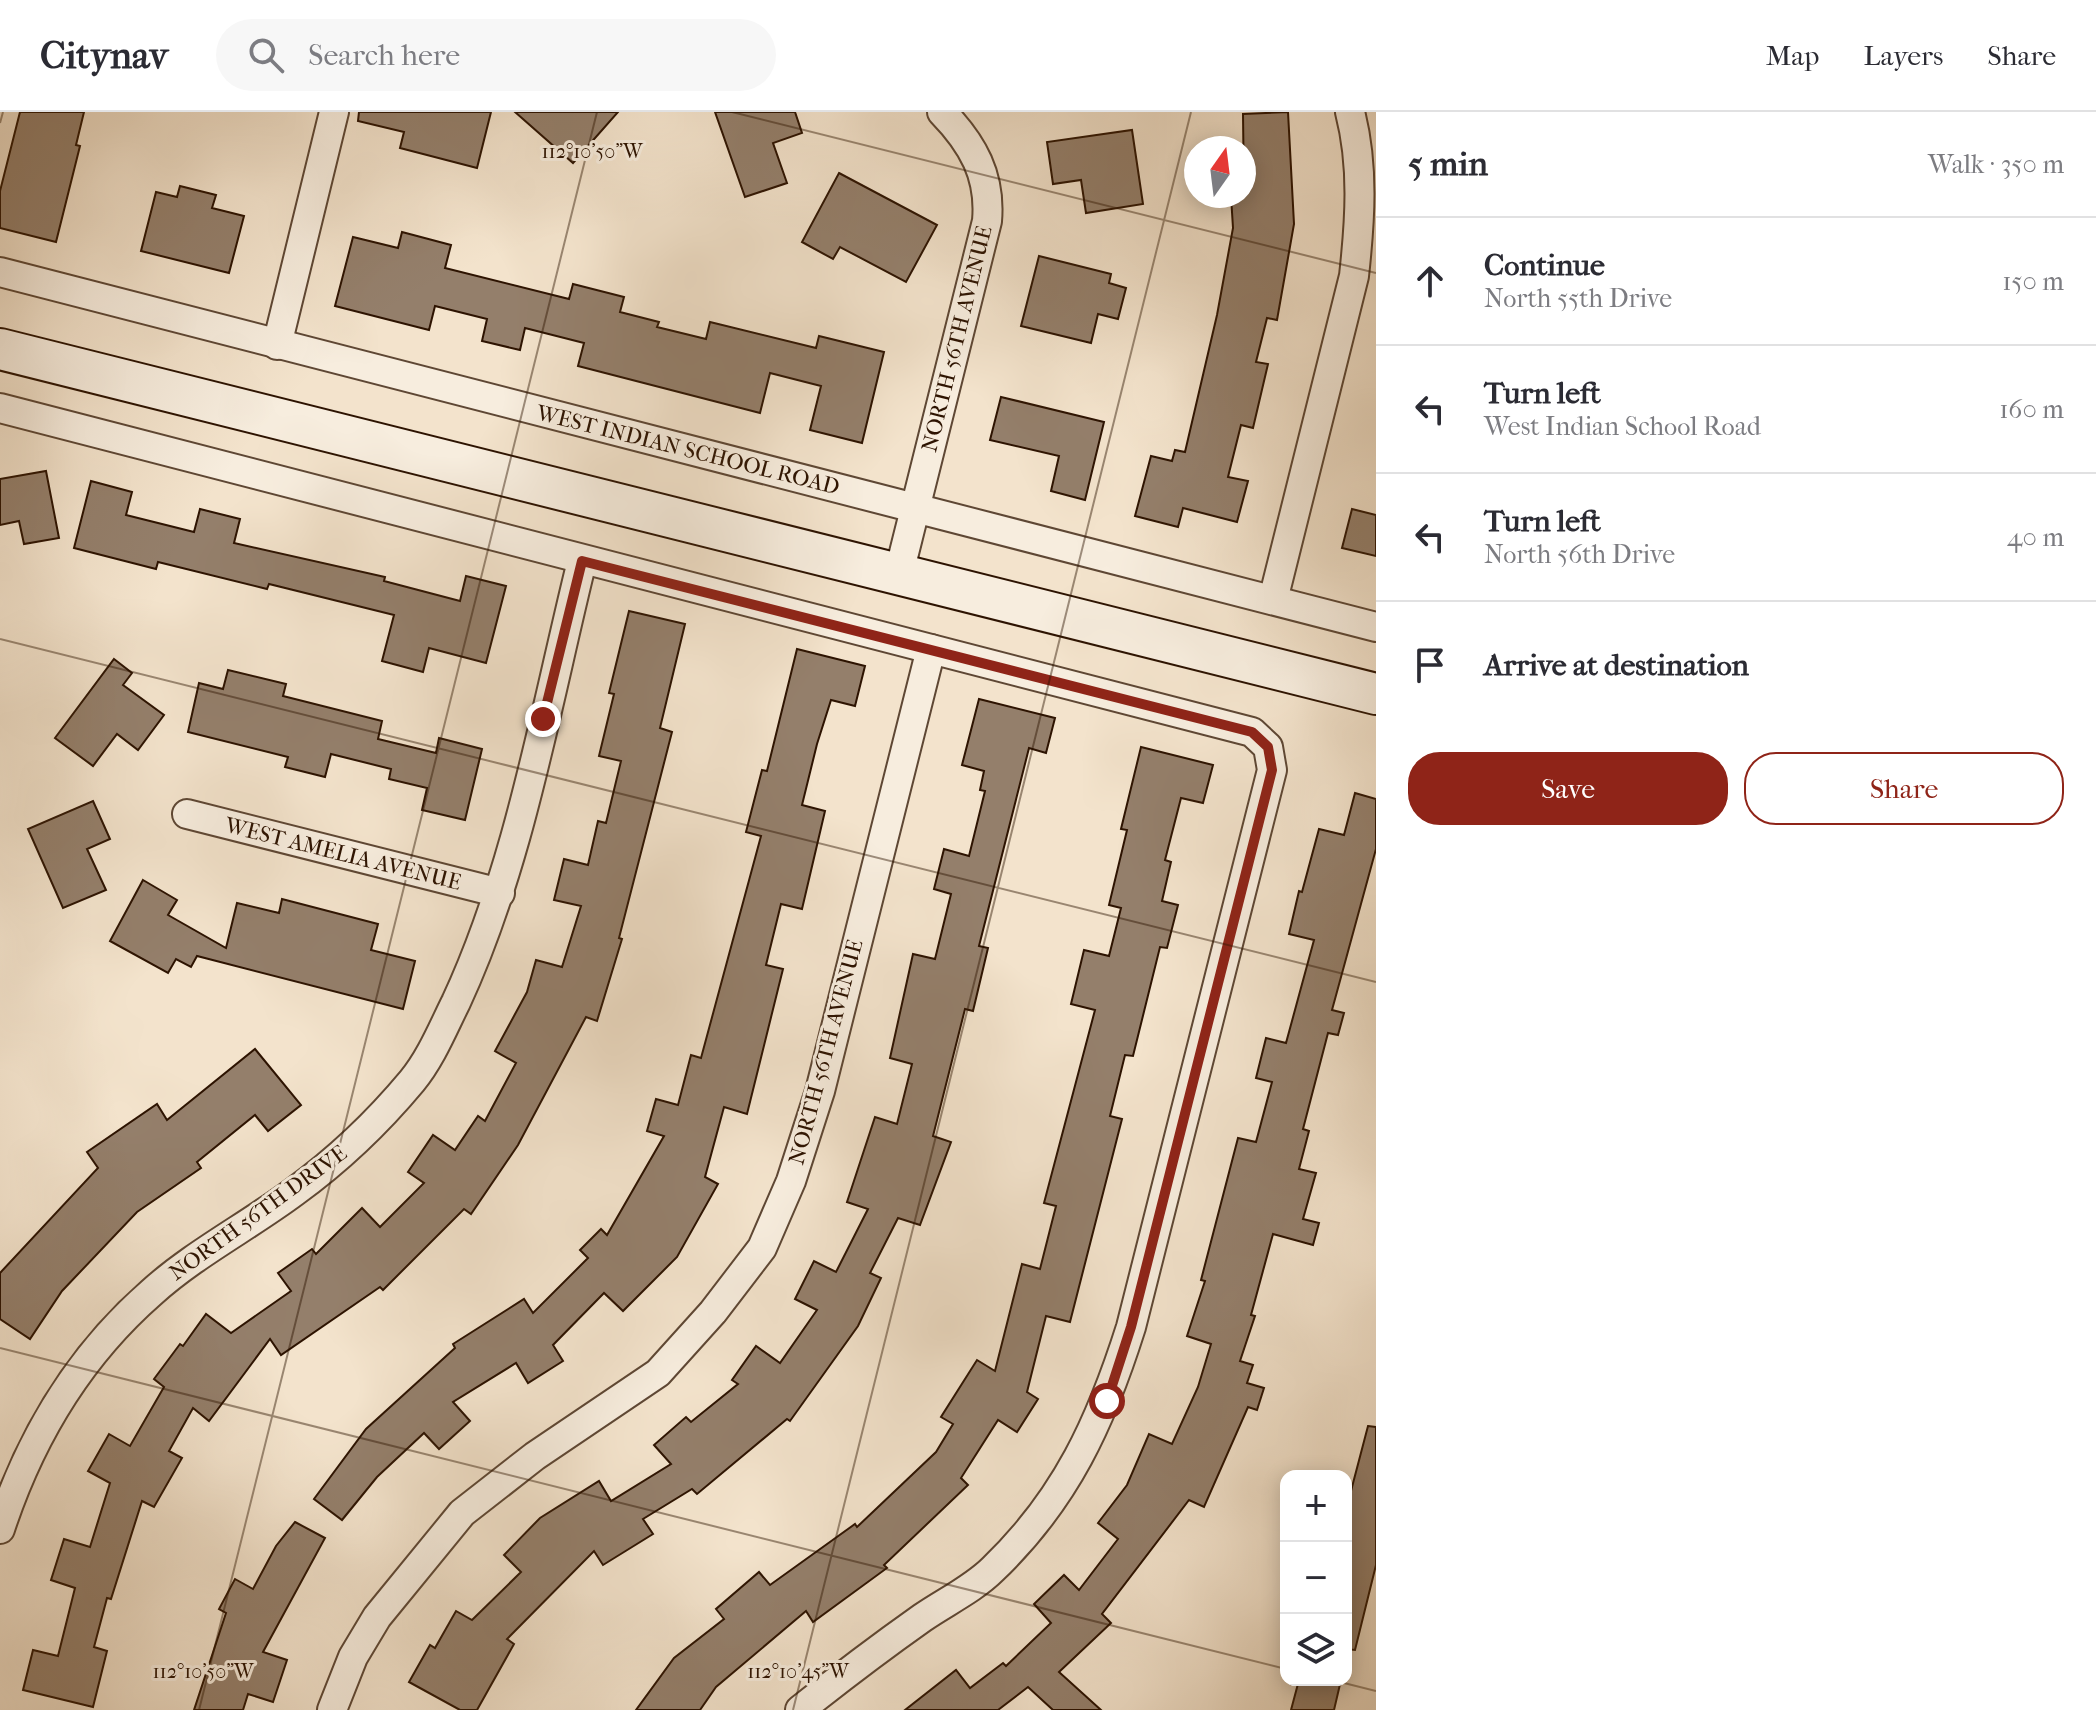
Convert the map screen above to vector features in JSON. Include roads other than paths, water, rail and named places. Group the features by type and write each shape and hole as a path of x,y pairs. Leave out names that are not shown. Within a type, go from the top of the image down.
{"main road":[{"path":"0,349 898,577 1376,694"}],"street":[{"path":"277,345 334,112"},
{"name":"NORTH 56TH AVENUE","path":"898,577 987,221 989,198 982,170 967,139 942,112"},
{"path":"1273,600 1354,276 1360,178 1350,112"},
{"name":"WEST INDIAN SCHOOL ROAD","path":"0,272 1376,627"},
{"path":"0,408 1252,732 1268,747 1272,770 1131,1327 1107,1401 1083,1454 1042,1515 991,1571 923,1617 800,1710"},
{"name":"NORTH 56TH DRIVE","path":"0,1529 14,1488 68,1384 109,1332 153,1291 332,1162 366,1133 414,1078 439,1037 475,962 500,893 582,561"},
{"name":"NORTH 56TH AVENUE","path":"332,1710 353,1657 377,1617 462,1513 535,1456 658,1373 713,1312 762,1248 791,1181 820,1091 931,649"},
{"name":"WEST AMELIA AVENUE","path":"187,814 500,893"}]}
